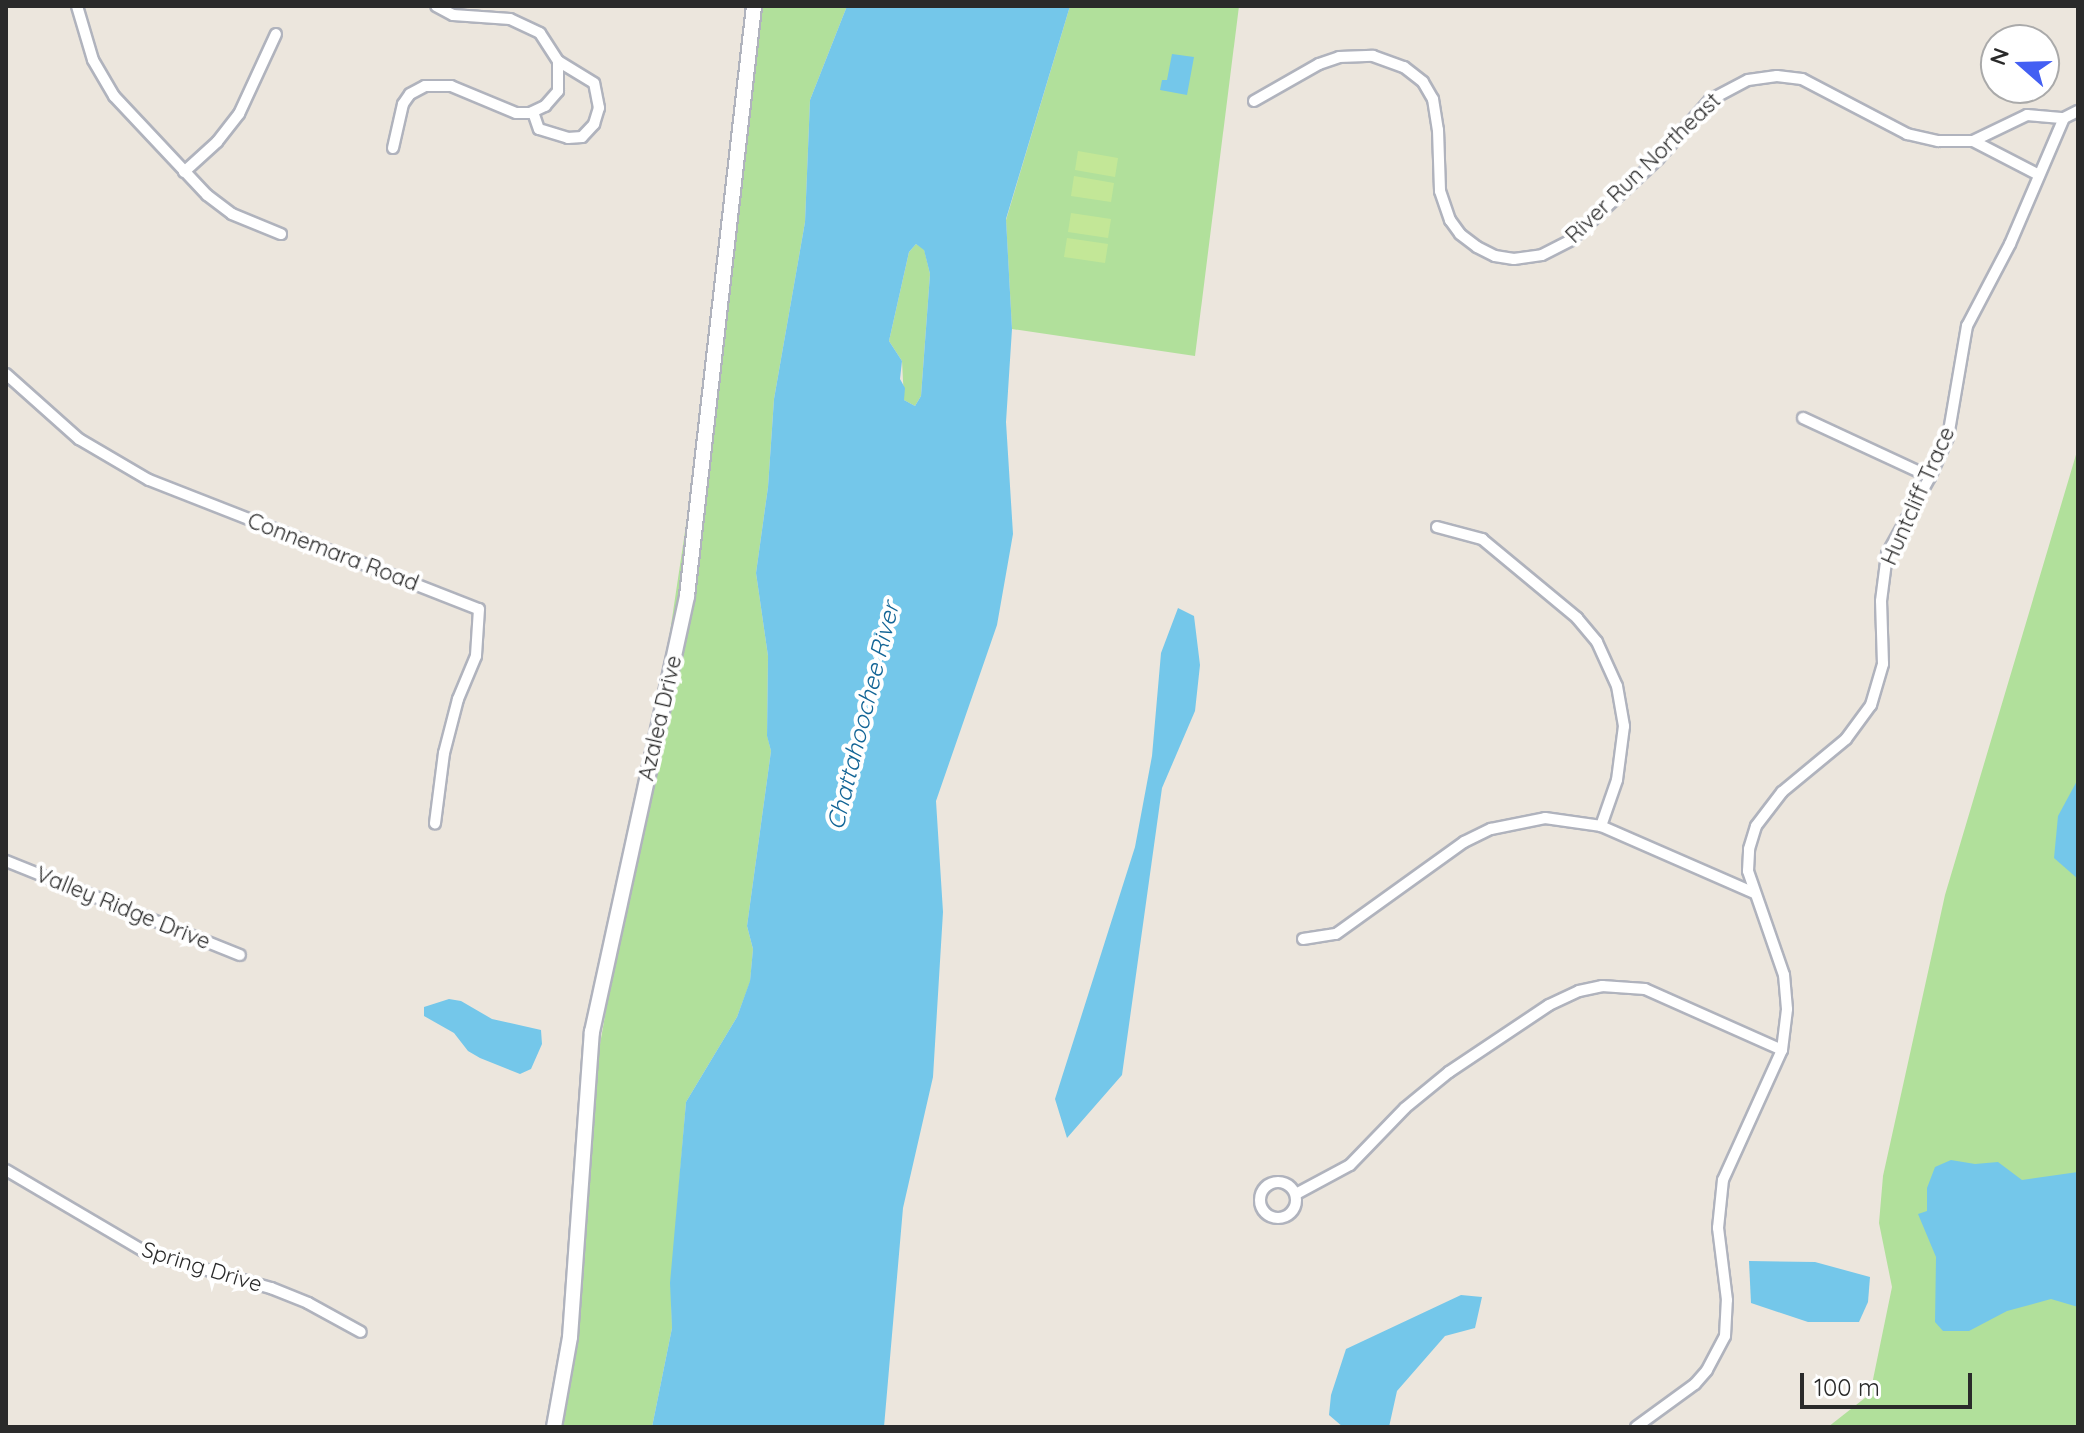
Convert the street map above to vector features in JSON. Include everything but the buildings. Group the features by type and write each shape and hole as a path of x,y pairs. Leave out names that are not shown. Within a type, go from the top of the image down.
{"street":[{"path":"77,6 93,60 104,84 184,172 232,214 281,234"},
{"path":"393,148 403,104 410,94 425,86 451,86 516,113 533,112 545,106 558,91 558,61 549,42 522,23 453,15 436,6"},
{"name":"Azalea Drive","path":"554,1427 570,1337 592,1032 687,596 754,6"},
{"path":"184,172 217,142 239,114 276,34"},
{"name":"River Run Northeast","path":"1254,101 1339,57 1373,56 1404,67 1423,82 1433,99 1438,130 1440,191 1450,220 1460,234 1477,247 1495,256 1514,259 1542,255 1571,240 1658,159 1710,100 1748,80 1777,76 1802,79 1907,134 1938,141 1973,141 2027,115 2064,118"},
{"path":"533,112 539,129 568,138 582,137 594,124 599,108 594,83 558,61"},
{"path":"2064,118 2078,111"},
{"name":"Huntcliff Trace","path":"1636,1427 1695,1384 1707,1370 1725,1336 1727,1300 1718,1228 1723,1180 1782,1050 1787,1002 1784,975 1748,871 1749,849 1756,826 1782,792 1846,739 1871,705 1883,664 1881,601 1887,554 1930,477 1952,422 1967,326 2010,244 2064,118"},
{"name":"River Run Northeast","path":"1973,141 2039,175"},
{"name":"Connemara Road","path":"6,374 79,439 149,480 479,609 476,656 458,699 444,753 435,823"},
{"path":"1803,418 1930,477"},
{"path":"1437,527 1482,539 1577,618 1597,642 1617,686 1624,726 1617,780 1601,826"},
{"path":"1303,939 1336,934 1464,842 1491,829 1545,818 1601,826 1754,893"},
{"name":"Valley Ridge Drive","path":"6,861 240,955"},
{"path":"1296,1194 1350,1165 1405,1108 1449,1072 1549,1005 1579,991 1602,986 1645,989 1782,1050"},
{"name":"Spring Drive","path":"6,1170 147,1253 271,1288 308,1303 361,1332"}],"green space":[{"path":"746,6 847,6 810,100 805,222 774,399 768,487 756,573 768,656 767,735 771,751 747,926 753,949 750,982 737,1017 686,1102 671,1283 672,1328 652,1427 557,1427 594,1078 654,739 696,458"},
{"path":"1070,6 1239,6 1195,356 1012,329 1006,220"},
{"path":"1078,151 1118,158 1115,177 1075,170"},
{"path":"1074,176 1114,183 1111,202 1071,196"},
{"path":"1071,213 1111,219 1108,238 1068,232"},
{"path":"1067,238 1108,244 1105,263 1064,257"},
{"path":"916,244 924,249 930,274 921,396 915,406 904,400 902,361 889,341 909,252"},
{"path":"2078,448 2078,1427 1828,1427 1870,1394 1892,1287 1879,1223 1883,1176 1945,895"}],"water":[{"name":"Chattahoochee River","path":"847,6 1070,6 1006,219 1012,329 1006,422 1013,534 997,625 936,801 943,912 933,1077 903,1208 884,1427 652,1427 672,1328 670,1283 686,1102 737,1017 750,981 753,949 747,926 771,751 767,736 768,656 756,573 768,487 774,399 805,222 810,100","holes":["916,244 924,250 930,274 921,396 915,406 904,400 905,388 900,379 902,361 889,341 909,252"]},
{"path":"1172,54 1194,57 1187,95 1160,90 1162,80 1167,80"},
{"path":"1178,608 1194,616 1200,665 1195,711 1162,788 1122,1075 1067,1138 1055,1099 1135,847 1152,756 1161,653"},
{"path":"2078,779 2078,879 2054,858 2058,816"},
{"path":"449,999 461,1001 492,1019 541,1030 542,1044 531,1069 520,1074 480,1058 468,1051 454,1033 424,1016 424,1007"},
{"path":"1951,1160 1975,1164 1998,1162 2022,1180 2078,1172 2078,1307 2051,1299 2007,1311 1969,1331 1943,1331 1935,1322 1936,1257 1918,1214 1927,1211 1927,1188 1935,1167"},
{"path":"1749,1261 1815,1262 1870,1277 1868,1302 1859,1322 1808,1322 1751,1303"},
{"path":"1461,1295 1482,1297 1475,1328 1445,1336 1397,1391 1389,1427 1343,1427 1329,1415 1331,1395 1346,1349"}]}
